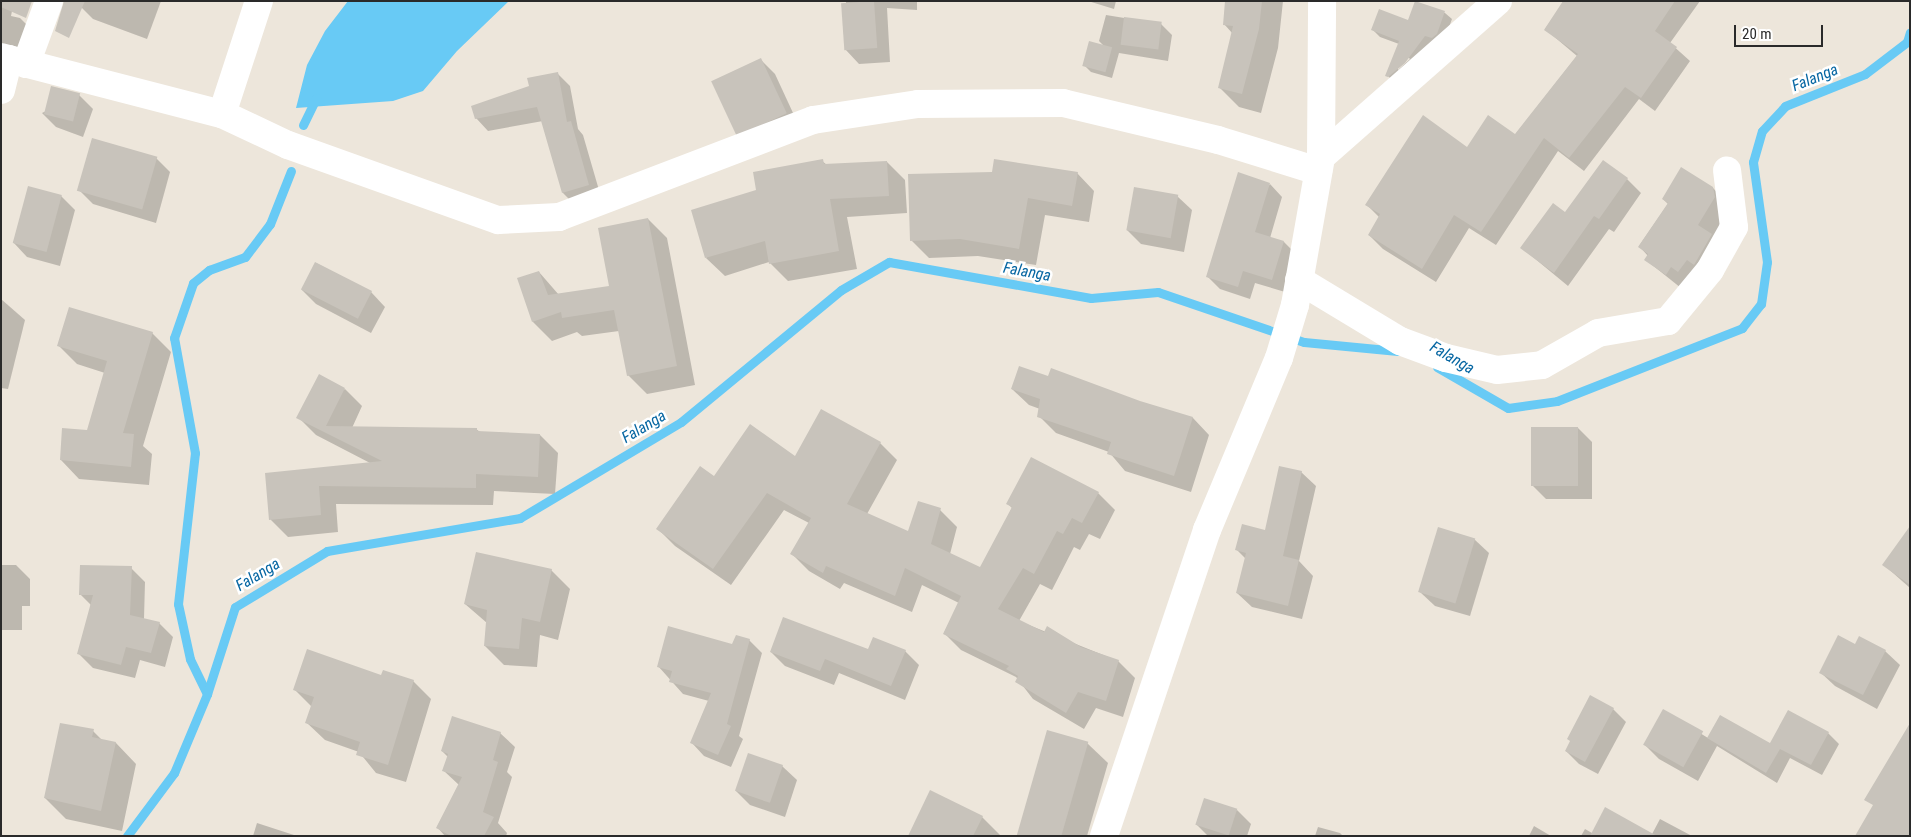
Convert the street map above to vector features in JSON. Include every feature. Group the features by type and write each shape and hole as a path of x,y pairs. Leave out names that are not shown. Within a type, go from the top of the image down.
{"street":[{"path":"1,90 12,60 49,1"},
{"path":"222,114 259,1"},
{"path":"1104,836 1207,530 1279,358 1297,292 1320,164 1322,1"},
{"path":"1320,164 1498,1"},
{"path":"12,60 222,114 288,145 498,220 559,218 813,120 918,104 1063,103 1320,164"},
{"path":"1297,292 1400,341 1446,358 1497,370 1542,365 1598,333 1668,321 1710,270 1734,227 1727,170"}],"water":[{"path":"348,1 509,1 457,51 423,91 393,101 296,108 307,65 325,31"}],"building":[{"path":"1,1 32,1 26,18 1,7"},
{"path":"64,1 85,1 69,38 55,31"},
{"path":"874,1 877,48 844,50 841,3"},
{"path":"1225,1 1262,1 1259,29 1242,94 1218,88 1233,26 1223,25"},
{"path":"1415,1 1445,11 1437,34 1432,38 1425,36 1405,63 1388,77 1385,76 1399,41 1371,30 1379,9 1408,20"},
{"path":"1563,1 1675,1 1655,31 1677,47 1641,98 1625,87 1569,158 1544,138 1481,232 1454,215 1422,269 1368,235 1380,214 1365,205 1423,115 1467,147 1488,115 1515,134 1578,54 1544,30"},
{"path":"1124,17 1162,22 1158,49 1121,45"},
{"path":"1089,41 1112,47 1105,72 1082,66"},
{"path":"761,58 787,113 737,137 711,81"},
{"path":"558,72 567,122 571,121 589,185 562,193 537,107 475,119 471,106 529,86 527,78"},
{"path":"51,86 80,93 73,121 44,114"},
{"path":"92,138 157,157 142,210 77,191"},
{"path":"823,159 824,164 887,161 889,196 830,199 839,251 769,264 765,241 705,258 691,210 756,190 753,172"},
{"path":"994,159 1078,172 1072,206 1028,198 1019,249 960,239 910,241 908,174 992,172"},
{"path":"1603,160 1628,178 1599,219 1594,216 1554,273 1520,248 1553,203 1565,212"},
{"path":"1681,167 1713,187 1715,197 1698,225 1712,234 1694,265 1687,260 1678,272 1671,267 1666,275 1644,260 1648,254 1638,247 1668,203 1662,199"},
{"path":"1238,172 1270,183 1255,232 1284,241 1272,280 1243,271 1238,287 1206,277"},
{"path":"28,186 62,195 47,252 13,243"},
{"path":"1134,187 1178,195 1171,238 1126,230"},
{"path":"648,218 677,366 627,376 614,310 562,318 561,312 532,322 517,278 539,271 548,295 609,286 598,228"},
{"path":"315,262 372,291 358,319 301,290"},
{"path":"69,307 153,332 123,433 134,434 131,467 60,460 62,428 87,430 107,361 57,346"},
{"path":"1019,366 1048,376 1051,368 1140,401 1193,417 1174,476 1107,454 1111,442 1037,417 1040,399 1011,389"},
{"path":"319,374 345,388 326,426 477,428 477,431 540,434 538,477 476,474 476,488 319,486 321,515 269,520 265,473 382,461 296,418"},
{"path":"821,409 881,442 847,504 908,531 918,501 941,508 931,544 980,567 1012,507 1006,504 1031,457 1099,492 1082,523 1072,518 1063,534 1057,531 1034,574 1023,568 998,609 1044,632 1047,626 1081,647 1119,660 1106,701 1078,692 1066,713 1015,682 1018,676 1006,669 1009,666 943,634 961,596 905,568 895,596 826,566 823,573 790,554 811,518 767,493 713,569 656,529 700,466 714,476 750,424 795,456"},
{"path":"1531,427 1578,427 1578,486 1531,486"},
{"path":"1279,466 1302,471 1283,556 1299,560 1288,606 1236,593 1246,553 1235,550 1242,524 1265,530"},
{"path":"1910,526 1910,585 1882,565"},
{"path":"1438,527 1475,538 1455,603 1418,592"},
{"path":"476,552 552,569 540,622 522,618 519,649 484,646 487,610 464,604"},
{"path":"80,565 132,566 130,615 160,622 151,653 126,647 121,665 77,654 93,595 79,595"},
{"path":"783,617 868,649 873,637 906,650 891,686 825,659 820,671 770,652"},
{"path":"668,626 732,644 736,635 750,639 727,724 731,726 718,755 690,743 711,693 669,682 672,671 657,667"},
{"path":"1838,635 1855,644 1859,636 1886,650 1863,695 1819,673"},
{"path":"307,649 381,675 383,670 414,680 388,765 356,755 360,742 305,723 314,697 293,690"},
{"path":"1590,695 1614,708 1585,762 1565,751 1570,741 1567,739"},
{"path":"1663,709 1703,731 1683,767 1643,745"},
{"path":"1788,710 1829,732 1811,765 1780,749 1766,773 1707,738 1720,715 1770,743"},
{"path":"452,716 501,732 493,760 498,762 483,812 494,817 484,836 451,836 436,828 462,777 442,771 448,754 441,751"},
{"path":"60,723 94,729 92,737 116,742 101,811 44,798"},
{"path":"1910,723 1910,836 1855,836 1873,805 1864,800"},
{"path":"1047,730 1088,742 1061,836 1017,836"},
{"path":"748,753 783,765 770,803 735,791"},
{"path":"930,790 983,816 973,836 908,836"},
{"path":"1204,798 1237,809 1229,835 1195,825"},
{"path":"1605,807 1657,836 1590,836"}],"waterway":[{"name":"Falanga","path":"1437,367 1508,408 1557,401 1742,328 1761,304 1767,262 1753,162 1762,131 1785,106 1865,74 1907,42 1910,32"},
{"path":"303,125 316,98"},
{"path":"207,694 190,659 178,604 195,453 174,338 193,283 209,270 245,257 270,224 291,171"},
{"name":"Falanga","path":"127,836 174,773 207,694 235,607 327,551 520,518 681,422 841,290 889,262 1091,298 1158,292 1304,342 1398,351"}]}
